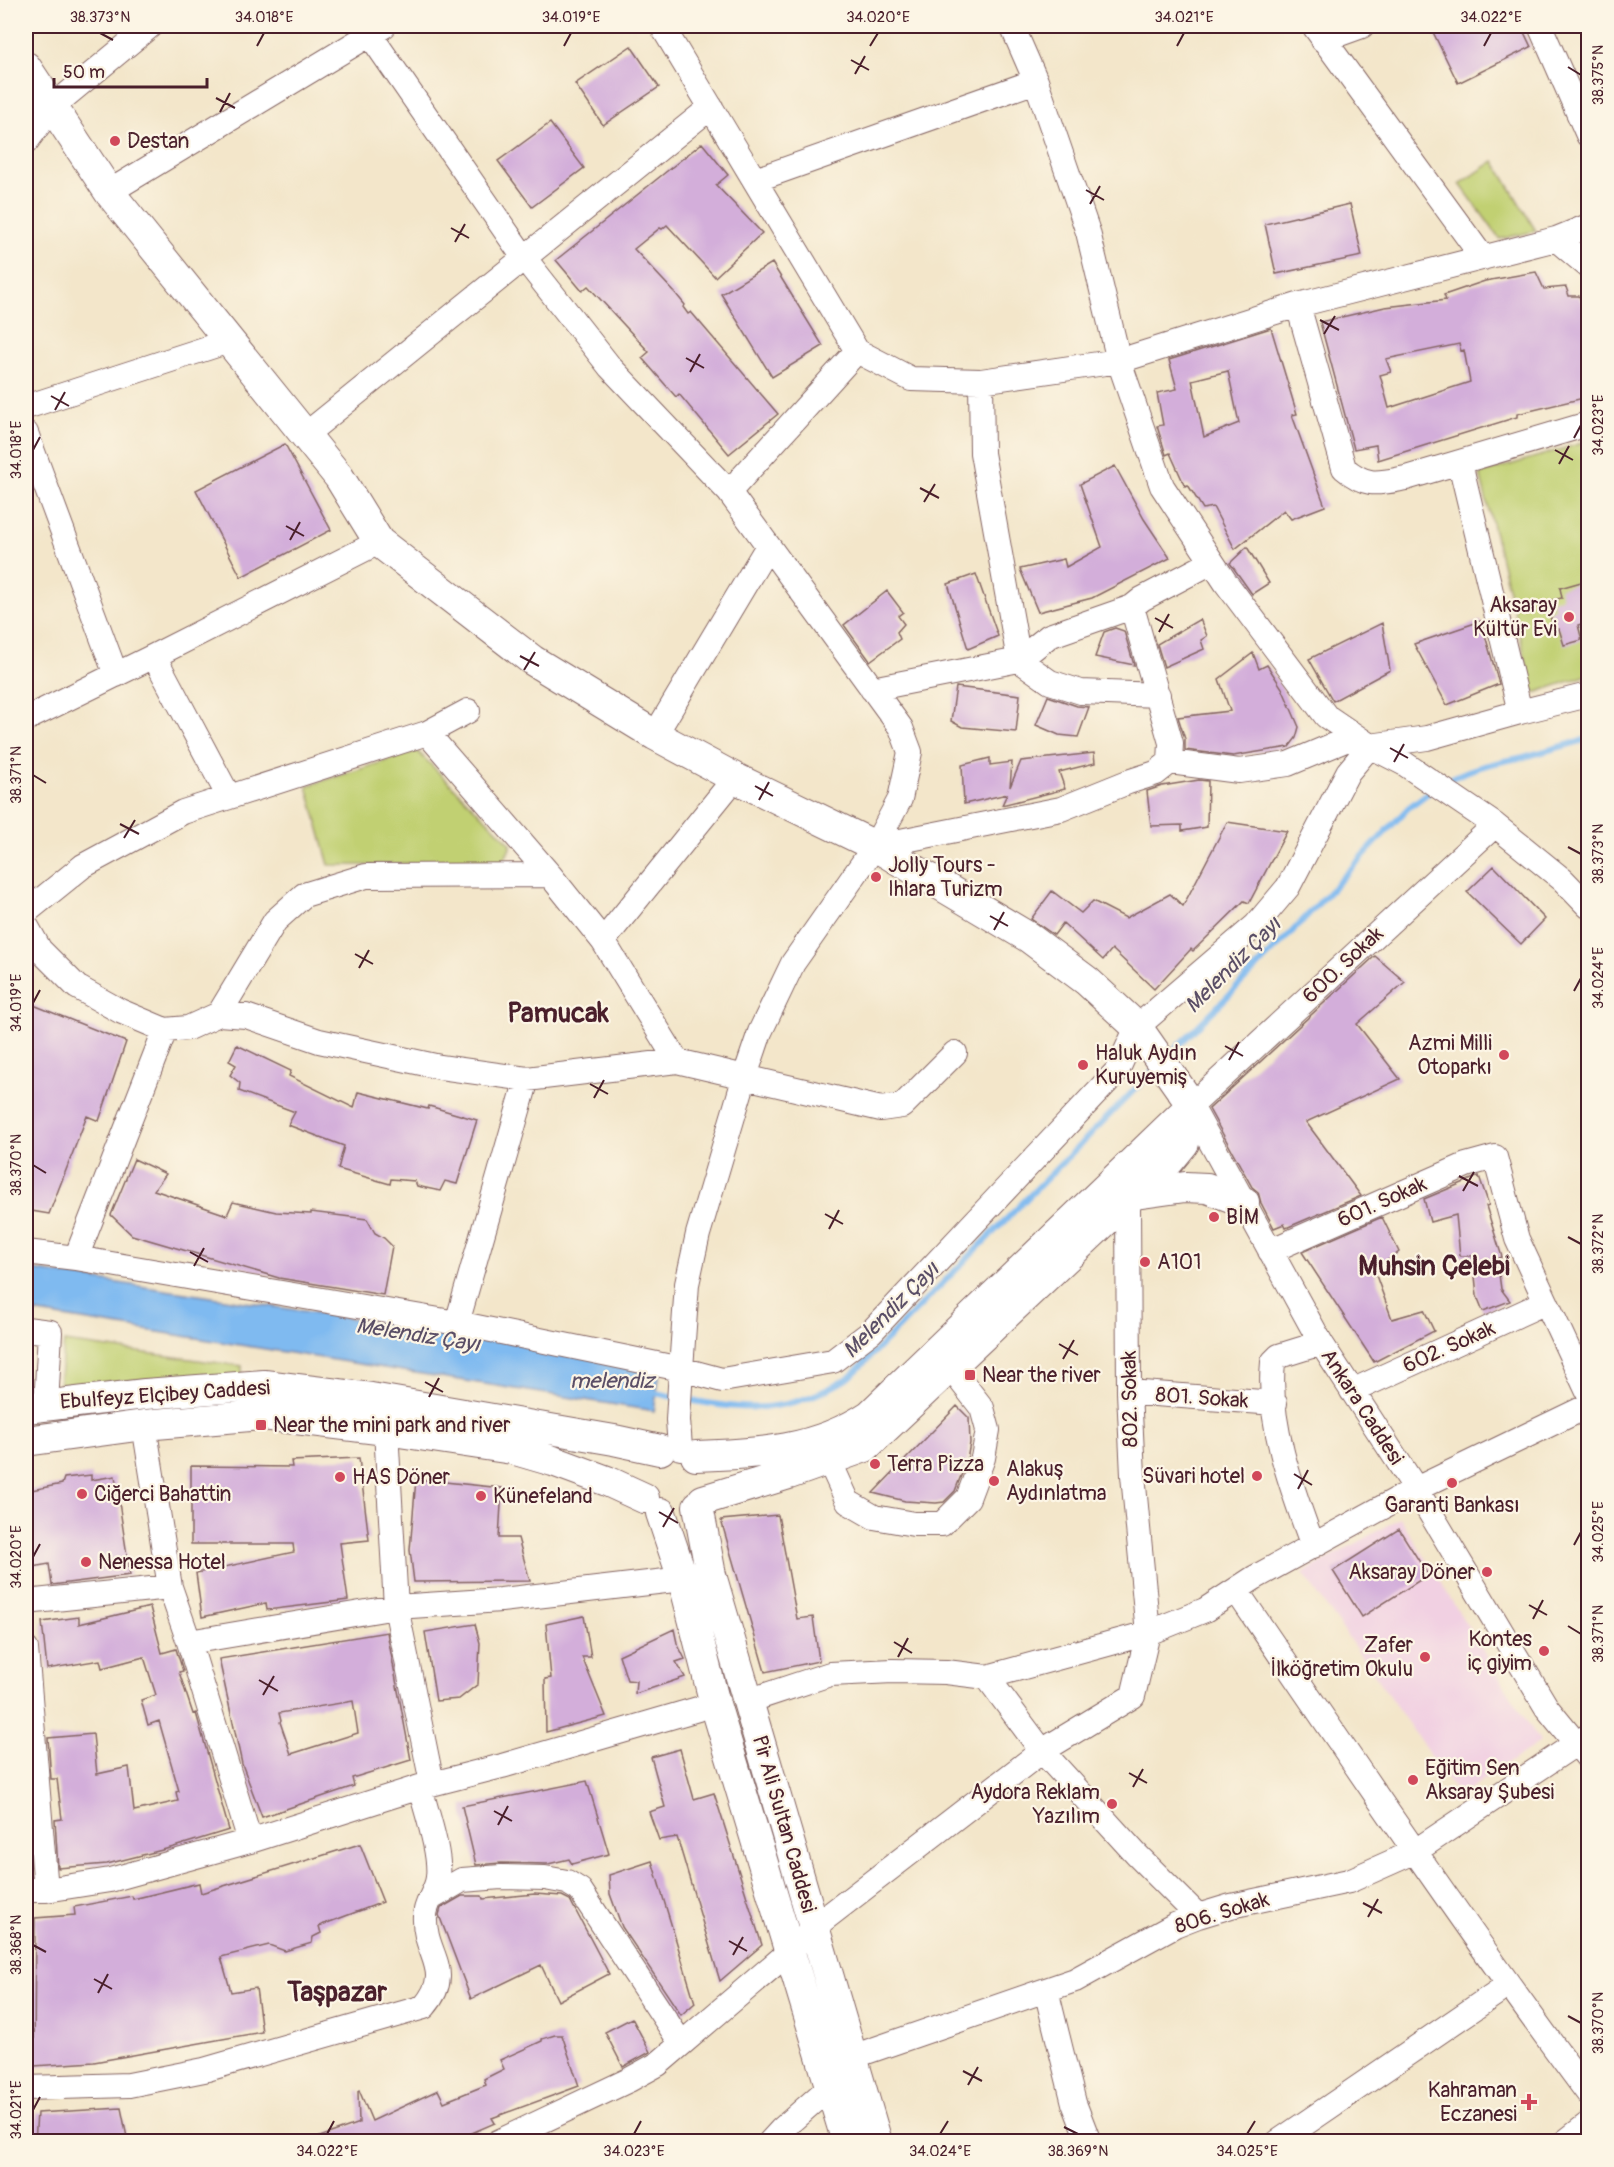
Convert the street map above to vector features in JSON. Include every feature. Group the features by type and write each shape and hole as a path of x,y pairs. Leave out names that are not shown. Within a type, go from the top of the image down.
{"main road":[{"path":"26,67 109,192 339,477 379,542 532,660 655,735 735,778 875,846 1028,937 1087,981 1137,1027 1189,1101 1184,1143 1170,1160 865,1447 701,1503 691,1511 680,1515 652,1505"},
{"name":"Ebulfeyz Elçibey Caddesi","path":"36,1406 264,1384 370,1398 614,1440 786,1450 825,1439 849,1429 870,1415 1189,1101"},
{"path":"1132,1197 1185,1187 1207,1188 1244,1202"},
{"name":"Ebulfeyz Elçibey Caddesi","path":"26,1442 144,1425 263,1415 512,1449 607,1481 652,1505"},
{"path":"701,1503 706,1492 708,1477 703,1464 679,1443 646,1462 641,1473 640,1485 652,1505 683,1579 715,1704 789,1952 832,2085 847,2142"},
{"name":"Pir Ali Sultan Caddesi","path":"701,1503 711,1575 877,2142"}],"street":[{"path":"26,142 52,107 150,26"},
{"path":"662,26 857,351 911,379 981,381 1119,361 1298,305 1556,239 1588,226"},
{"path":"1012,26 1036,81 1088,232 1119,361 1162,486 1212,562 1326,716 1363,741 1405,764 1495,825 1563,880 1588,906"},
{"path":"1362,26 1319,33 1483,258"},
{"path":"1540,26 1588,135"},
{"path":"109,192 373,28 525,259 610,367 729,492 901,728 910,752 900,799 875,846 793,963 760,1032 745,1076 698,1234 687,1284 679,1443"},
{"path":"755,180 1036,81"},
{"path":"305,435 711,107"},
{"path":"1556,239 1588,266"},
{"path":"1298,305 1344,468 1356,478 1375,483 1406,478 1588,424"},
{"path":"26,407 229,340"},
{"path":"729,492 857,351"},
{"path":"981,381 982,453 1019,660 1050,682 1081,692 1158,695"},
{"path":"26,433 116,675"},
{"path":"1460,463 1520,712"},
{"path":"26,719 379,542"},
{"path":"655,735 768,546"},
{"path":"872,689 1019,660 1049,636 1132,607 1142,599 1212,562"},
{"path":"1132,607 1171,743 1170,762"},
{"path":"154,656 229,797"},
{"path":"875,846 1061,809 1155,773 1170,762 1239,771 1288,764 1363,741 1427,738 1588,695"},
{"path":"26,912 83,866 183,812 427,733 468,711"},
{"path":"427,733 550,874 603,941 677,1061"},
{"path":"26,1252 76,1258 457,1323 681,1377 722,1380 833,1361 871,1332 1117,1071 1137,1027 1256,925 1288,887 1363,741"},
{"path":"603,941 735,778"},
{"name":"600. Sokak","path":"1189,1101 1495,825"},
{"path":"219,1014 275,921 304,895 366,876 550,874"},
{"path":"1563,880 1588,877"},
{"path":"26,925 40,950 77,987 120,1011 165,1030 188,1028 219,1014 246,1016 330,1044 440,1067 527,1079 677,1061 881,1109 902,1106 955,1053"},
{"path":"76,1258 165,1030"},
{"path":"457,1323 527,1079"},
{"name":"Ankara Caddesi","path":"1189,1101 1321,1343 1416,1489 1547,1708 1584,1746"},
{"name":"601. Sokak","path":"1270,1251 1466,1165 1495,1157 1517,1239 1546,1302"},
{"name":"802. Sokak","path":"1132,1197 1130,1392 1133,1475 1149,1634"},
{"path":"1546,1302 1588,1392"},
{"name":"602. Sokak","path":"1352,1391 1546,1302"},
{"path":"26,1329 50,1332 36,1406"},
{"path":"1313,1546 1290,1484 1278,1437 1272,1375 1273,1362 1279,1356 1321,1343"},
{"path":"829,1460 848,1502 874,1517 914,1524 942,1524 968,1498 983,1458 988,1431 982,1408 950,1367"},
{"name":"801. Sokak","path":"1130,1392 1275,1403"},
{"path":"748,1701 830,1674 893,1671 946,1672 987,1677 1149,1634 1205,1610 1254,1578 1416,1489 1588,1406"},
{"path":"144,1425 170,1587 250,1841"},
{"path":"26,2088 129,2085 193,2072 424,2007 434,1995 439,1978 427,1938 424,1914 438,1879 438,1864 396,1607 386,1430"},
{"path":"189,1642 396,1607 501,1600 683,1579"},
{"path":"26,1602 170,1587"},
{"path":"1236,1590 1414,1852 1588,2093"},
{"path":"498,2142 658,2064 789,1952 814,1927 1042,1751 1133,1696 1149,1634"},
{"path":"26,1649 36,1890 110,1880 250,1841 426,1785 502,1766 715,1704"},
{"path":"987,1677 1042,1751 1136,1854 1198,1916"},
{"name":"806. Sokak","path":"852,2057 1075,1980 1175,1924 1230,1906 1349,1881 1414,1852 1584,1746"},
{"path":"431,1898 462,1881 501,1877 545,1878 567,1882 580,1890 681,2043"},
{"path":"1278,2142 1508,1985"},
{"path":"1046,1990 1074,2103 1089,2142"},
{"path":"770,2142 832,2085"},
{"path":"1565,2142 1588,2124"}],"shaded area":[{"name":"Zafer İlköğretim Okulu","path":"1400,1518 1540,1742 1459,1796 1303,1573"}],"green space":[{"path":"1494,161 1536,231 1500,239 1460,184"},
{"path":"1582,443 1588,459 1588,675 1534,693 1480,474"},
{"path":"417,751 511,844 505,858 493,866 329,865 307,786"},
{"path":"64,1342 242,1366 242,1378 158,1379 59,1386"}],"water":[{"name":"melendiz","path":"26,1269 661,1365 654,1411 26,1311"}],"building":[{"path":"1430,26 1521,26 1531,47 1458,83"},
{"path":"631,46 659,87 603,125 575,84"},
{"path":"550,123 584,168 532,207 498,161"},
{"path":"702,143 728,175 716,185 762,233 715,277 667,225 634,249 676,294 685,305 683,307 688,314 691,312 778,414 729,454 679,394 676,397 642,358 649,352 588,286 582,291 556,260"},
{"path":"1350,204 1362,256 1276,274 1265,224"},
{"path":"772,263 823,346 772,377 721,294"},
{"path":"1536,272 1544,289 1566,287 1569,296 1579,296 1588,315 1588,397 1517,414 1517,417 1378,460 1376,445 1354,449 1320,322 1385,307 1446,300 1444,295 1485,281","holes":["1459,344 1461,351 1464,350 1470,382 1389,408 1380,375 1391,372 1386,359"]},
{"path":"1271,328 1297,414 1292,415 1325,506 1291,519 1284,510 1235,549 1213,507 1203,509 1188,485 1185,486 1170,453 1166,455 1157,426 1163,425 1157,393 1177,389 1169,360","holes":["1228,371 1239,423 1204,437 1192,380"]},
{"path":"285,444 331,530 241,577 196,490"},
{"path":"1115,466 1144,519 1170,558 1092,598 1038,612 1020,569 1064,559 1066,567 1102,547 1080,484"},
{"path":"1247,547 1269,583 1252,594 1230,563"},
{"path":"976,574 998,636 968,649 948,584"},
{"name":"Aksaray Kültür Evi","path":"1588,580 1588,622 1578,625 1582,640 1564,645 1559,629 1554,631 1549,611 1555,609 1552,600 1562,598 1560,588"},
{"path":"887,591 903,612 898,616 904,624 897,632 900,639 870,661 844,625"},
{"path":"1200,619 1207,636 1201,640 1204,649 1164,667 1157,644"},
{"path":"1481,621 1499,684 1447,705 1414,644"},
{"path":"1382,623 1390,670 1333,701 1309,659"},
{"path":"1115,628 1124,631 1134,665 1095,657 1104,632"},
{"path":"1253,653 1259,669 1267,665 1282,688 1299,727 1296,738 1289,747 1233,756 1185,750 1185,739 1178,717 1230,711 1219,679"},
{"path":"956,687 1020,695 1016,732 962,727 951,721"},
{"path":"1048,696 1077,706 1089,707 1078,737 1059,735 1036,725"},
{"path":"1094,753 1095,763 1059,772 1065,789 1002,805 1007,794 964,804 962,765 990,758 990,765 1012,762 1010,787 1021,761"},
{"path":"1199,780 1208,781 1207,827 1182,831 1182,825 1151,826 1147,791"},
{"path":"1227,822 1287,831 1249,903 1244,901 1193,951 1191,949 1154,989 1112,949 1103,960 1063,923 1054,935 1031,919 1052,891 1081,913 1093,901 1126,918 1170,894 1183,906"},
{"path":"1494,866 1545,919 1521,944 1467,892"},
{"path":"1375,956 1405,982 1357,1024 1400,1079 1306,1122 1361,1196 1286,1228 1284,1224 1274,1228 1258,1192 1252,1187 1209,1109"},
{"path":"26,1002 126,1042 99,1121 87,1116 49,1214 26,1210"},
{"path":"237,1045 291,1071 289,1076 354,1108 358,1092 428,1109 429,1106 477,1120 457,1184 445,1181 440,1191 417,1186 415,1181 391,1179 390,1184 338,1169 344,1146 288,1125 295,1112 239,1091 240,1083 230,1075 236,1065 229,1061"},
{"path":"134,1159 166,1174 154,1190 227,1215 233,1202 276,1212 311,1214 311,1212 367,1219 375,1233 392,1246 383,1295 279,1278 132,1235 111,1215"},
{"path":"1479,1176 1502,1257 1497,1259 1501,1289 1510,1301 1483,1311 1477,1296 1473,1256 1460,1256 1456,1215 1430,1222 1424,1199"},
{"path":"1382,1217 1399,1252 1374,1270 1392,1319 1424,1310 1434,1331 1374,1362 1302,1252"},
{"path":"957,1406 969,1418 970,1443 967,1460 955,1491 944,1502 936,1503 905,1501 873,1493"},
{"path":"359,1458 369,1540 340,1543 348,1600 267,1610 266,1603 202,1617 196,1573 294,1552 293,1544 191,1544 191,1466 292,1467 291,1461"},
{"path":"91,1475 91,1480 115,1476 130,1575 52,1585 49,1564 26,1568 26,1491 62,1484 64,1478"},
{"path":"416,1479 502,1488 499,1538 518,1538 530,1581 414,1582 410,1550"},
{"path":"778,1515 797,1619 813,1617 819,1661 765,1672 721,1520"},
{"path":"1399,1529 1428,1575 1362,1617 1333,1571"},
{"path":"150,1607 162,1653 176,1649 183,1671 179,1672 193,1714 196,1713 229,1830 107,1864 58,1868 55,1820 62,1819 57,1779 51,1779 48,1738 93,1734 97,1774 129,1767 134,1811 178,1801 176,1792 179,1791 159,1721 148,1725 141,1700 156,1695 144,1657 102,1668 100,1660 47,1669 42,1622 79,1617 79,1624"},
{"path":"584,1616 591,1657 582,1657 606,1716 546,1732 545,1679 551,1678 546,1624"},
{"path":"475,1624 480,1643 478,1684 459,1699 436,1701 425,1632"},
{"path":"674,1629 677,1643 685,1659 676,1662 685,1677 635,1694 636,1681 627,1680 619,1655"},
{"path":"387,1632 411,1760 352,1778 354,1786 262,1817 242,1764 219,1659","holes":["353,1701 358,1733 291,1754 279,1713"]},
{"path":"680,1749 694,1799 714,1793 762,1945 720,1981 677,1837 659,1840 649,1812 665,1807 651,1757"},
{"path":"587,1781 609,1854 572,1864 569,1859 548,1864 476,1865 462,1806"},
{"path":"360,1844 383,1902 319,1926 321,1933 313,1937 312,1943 285,1951 269,1945 221,1957 231,1992 256,1988 262,2032 94,2062 34,2066 35,1918 75,1915 74,1907 132,1896 133,1899 199,1883 201,1893"},
{"path":"652,1861 695,2003 681,2015 622,1927 610,1894 609,1875"},
{"path":"535,1894 562,1896 570,1900 609,1974 558,2001 541,1965 471,1999 439,1915 441,1908 462,1896 482,1896 483,1899"},
{"path":"632,2018 650,2052 623,2067 605,2032"},
{"path":"555,2035 562,2035 579,2086 492,2118 495,2123 451,2142 314,2142 314,2139 359,2123 359,2090 372,2121 438,2090 444,2102 486,2085 484,2079 504,2069 500,2060"},
{"path":"121,2108 128,2142 35,2142 37,2113"}],"waterway":[{"name":"Melendiz Çayı","path":"1443,783 1483,766 1588,739"},
{"name":"Melendiz Çayı","path":"1167,1057 1289,935 1408,808 1432,790"},
{"name":"Melendiz Çayı","path":"684,1399 750,1408 769,1407 808,1398 850,1377 1156,1068"},
{"name":"Melendiz Çayı","path":"651,1392 674,1397"}],"place":[{"name":"Destan","path":"115,141"},
{"name":"Aksaray Kültür Evi","path":"1569,617"},
{"name":"Jolly Tours - Ihlara Turizm","path":"876,877"},
{"name":"Azmi Milli Otoparkı","path":"1504,1055"},
{"name":"Haluk Aydın Kuruyemiş","path":"1083,1065"},
{"name":"BİM","path":"1214,1217"},
{"name":"A101","path":"1145,1262"},
{"name":"Near the river","path":"970,1375"},
{"name":"Near the mini park and river","path":"261,1425"},
{"name":"Terra Pizza","path":"875,1464"},
{"name":"Süvari hotel","path":"1257,1476"},
{"name":"HAS Döner","path":"340,1477"},
{"name":"Alakuş Aydınlatma","path":"994,1481"},
{"name":"Garanti Bankası","path":"1452,1483"},
{"name":"Ciğerci Bahattin","path":"82,1494"},
{"name":"Künefeland","path":"481,1496"},
{"name":"Nenessa Hotel","path":"86,1562"},
{"name":"Aksaray Döner","path":"1487,1572"},
{"name":"Kontes iç giyim","path":"1544,1651"},
{"name":"Zafer İlköğretim Okulu","path":"1425,1657"},
{"name":"Eğitim Sen Aksaray Şubesi","path":"1413,1780"},
{"name":"Aydora Reklam Yazılım","path":"1112,1804"},
{"name":"Kahraman Eczanesi","path":"1529,2102"}],"district":[{"name":"Pamucak","path":"558,1013"},
{"name":"Muhsin Çelebi","path":"1434,1266"},
{"name":"Taşpazar","path":"337,1992"}]}
